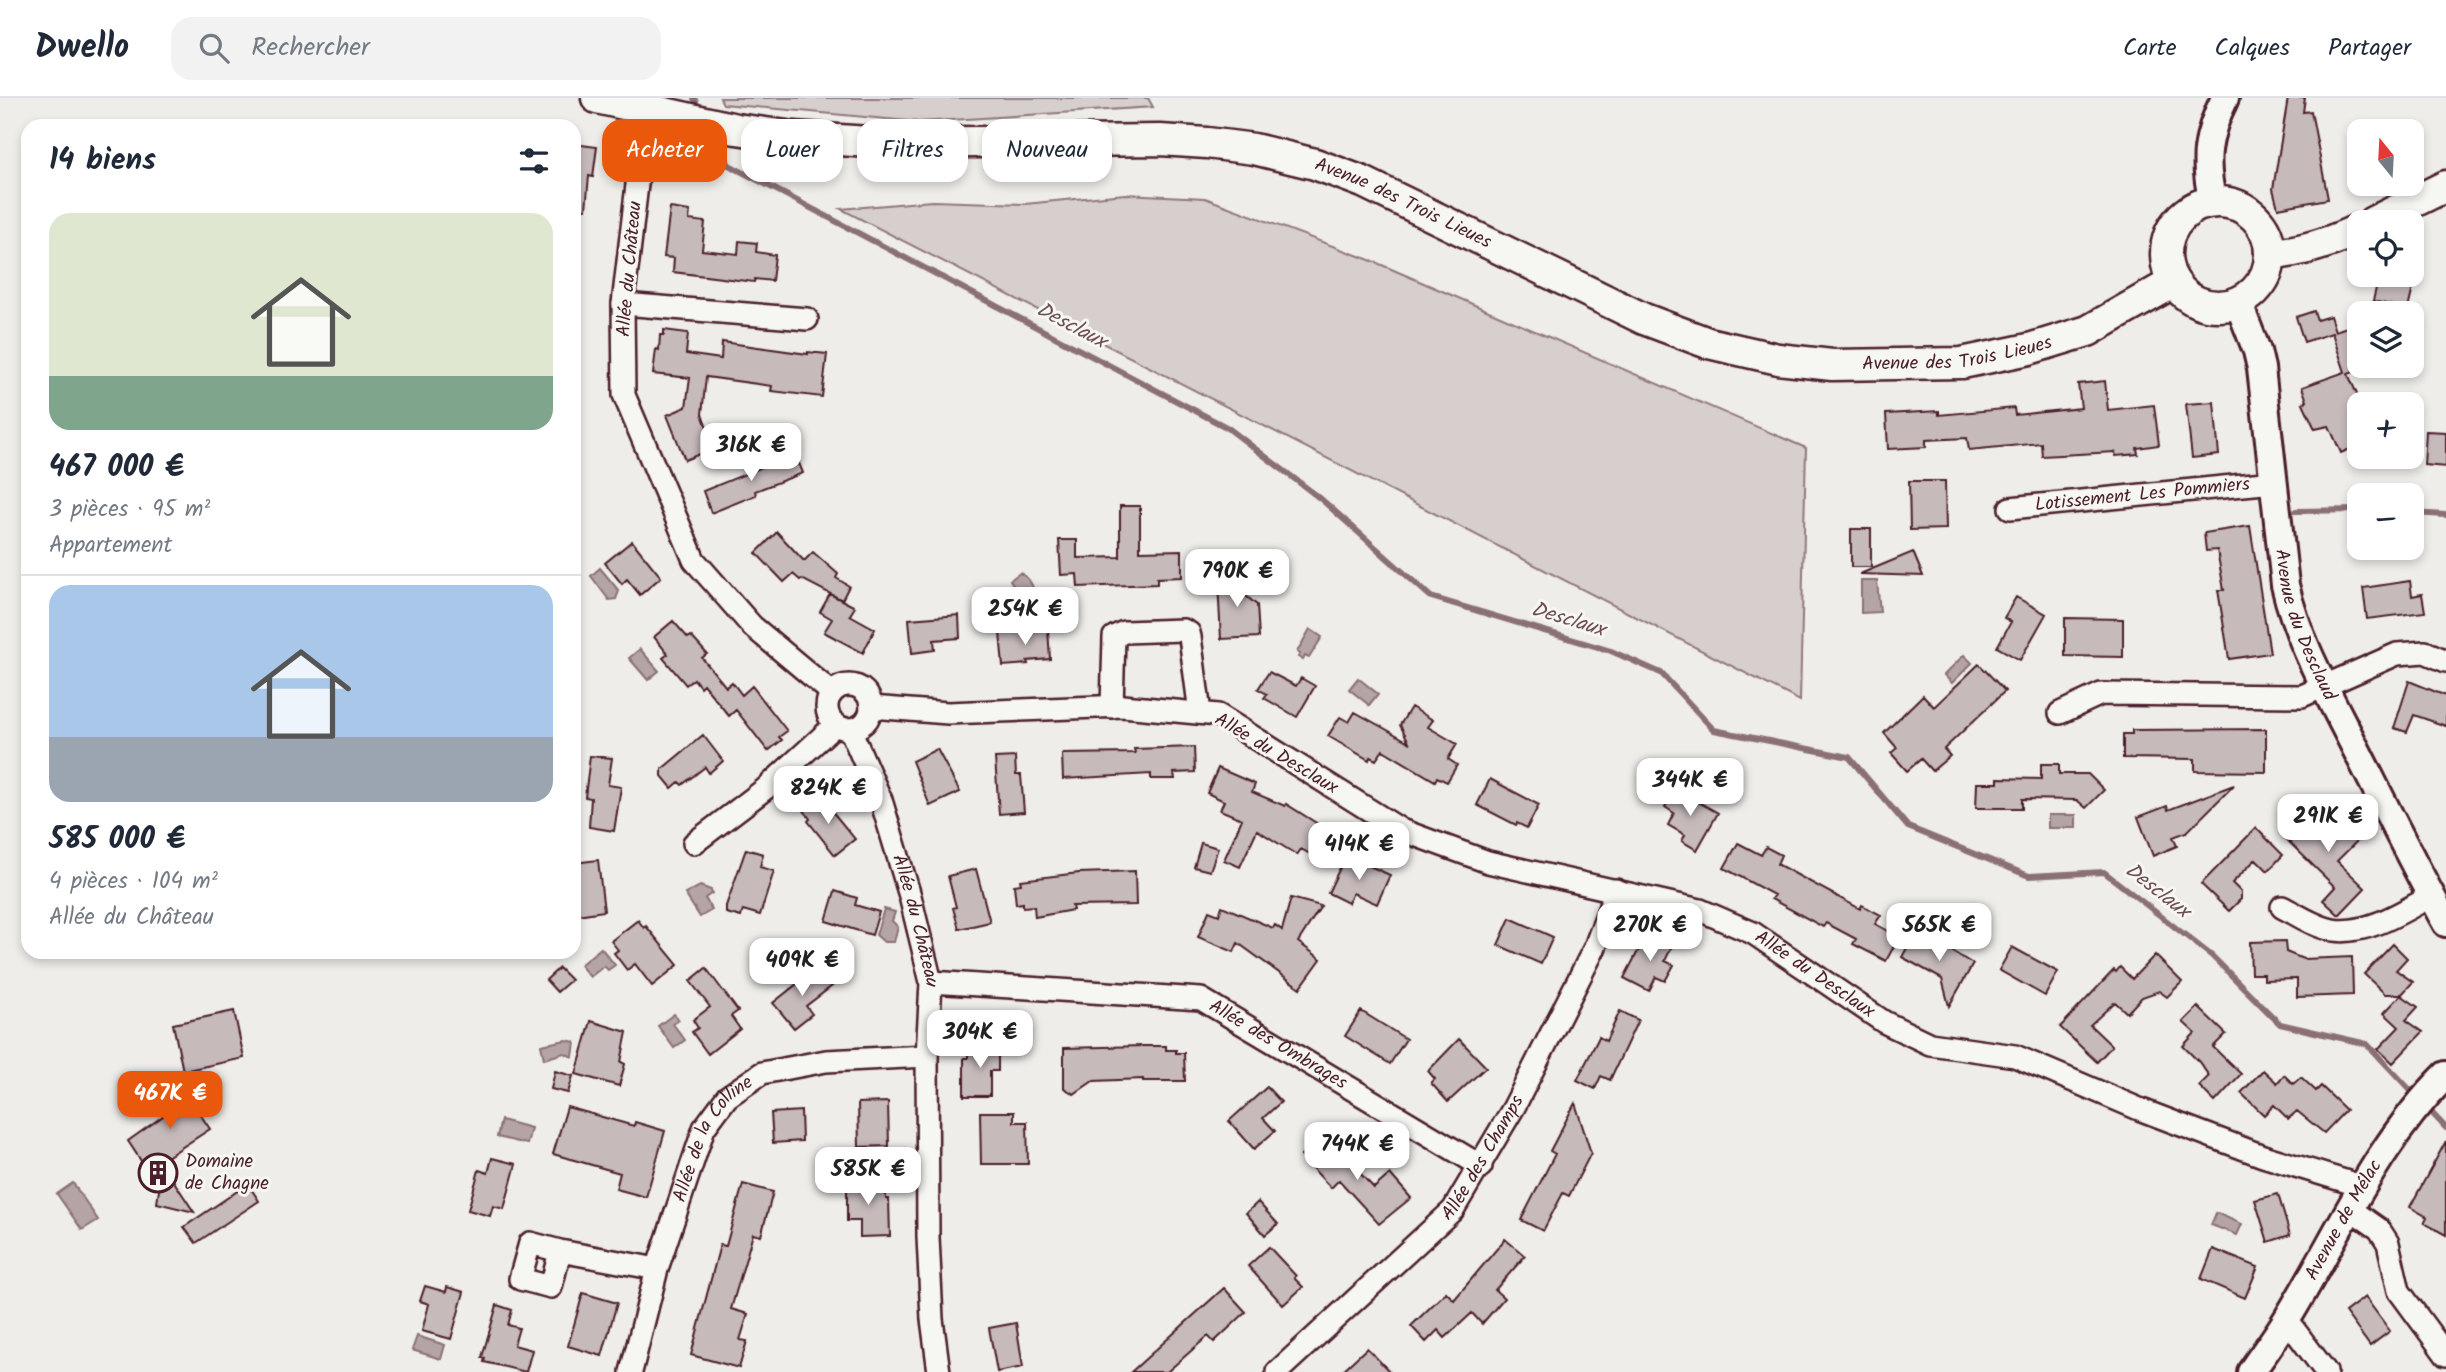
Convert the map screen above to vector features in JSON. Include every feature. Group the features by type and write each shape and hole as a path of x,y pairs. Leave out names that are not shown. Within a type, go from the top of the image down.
{"main road":[{"name":"Avenue des Trois Lieues","path":"597,98 736,129 794,137 884,143 1160,140 1254,149 1315,164 1363,182 1656,323 1719,345 1778,359 1832,365 1962,363 2029,349 2088,331 2174,282"},
{"path":"2397,210 2446,186"},
{"path":"2213,202 2246,210 2259,222 2267,237 2270,254 2268,269 2251,294 2238,302 2210,306 2183,293 2174,282 2167,266 2166,249 2171,232 2181,218 2196,207 2213,202"},
{"path":"2270,254 2291,253 2333,242 2347,235"}],"street":[{"path":"2213,202 2206,156 2210,134 2225,98"},
{"name":"Allée du Château","path":"643,107 642,142 623,304 624,395 694,560 752,625 832,694"},
{"name":"Avenue du Desclaud","path":"2238,302 2261,369 2285,585 2299,631 2446,923"},
{"path":"623,304 807,319"},
{"name":"Lotissement Les Pommiers","path":"2010,508 2274,482"},
{"name":"Allée du Desclaux","path":"1112,707 1114,637 1124,632 1183,630 1191,637 1200,713"},
{"path":"2060,713 2101,694 2302,696 2397,654 2424,652 2446,661"},
{"path":"694,844 843,726 862,724 870,714 871,707 867,694 856,686 843,686 832,694 827,706 831,719 843,726"},
{"name":"Allée du Desclaux","path":"871,707 948,713 1112,707 1218,715 1401,830 1488,862 1700,910 1753,933 1884,1022 1930,1044 2015,1056 2139,1109 2263,1156 2355,1197 2388,1243 2399,1291 2446,1355"},
{"name":"Allée du Château","path":"843,726 881,800 910,896 931,982 927,1056 929,1260 932,1319 939,1372"},
{"name":"Allée des Champs","path":"1277,1372 1453,1210 1514,1107 1595,947 1616,890"},
{"path":"2282,907 2330,930 2348,931 2371,926 2431,896"},
{"name":"Allée des Ombrages","path":"931,982 1201,999 1481,1166"},
{"name":"Allée de la Colline","path":"631,1372 657,1269 704,1128 727,1097 762,1073 826,1061 927,1056"},
{"name":"Avenue de Mélac","path":"2251,1372 2287,1320 2355,1197 2413,1113 2438,1083"},
{"path":"560,1251 657,1269"},
{"path":"2287,1320 2326,1372"}],"shaded area":[{"path":"720,98 1148,98 1153,107 966,119 886,119 723,104"},
{"path":"1125,194 1205,198 1375,262 1806,448 1800,701 841,209 932,201 1025,204"},
{"path":"600,568 619,591 616,599 609,600 591,576"},
{"path":"1020,573 1032,585 1034,596 1031,600 1024,601 1010,580"},
{"path":"1861,581 1877,581 1880,612 1861,613"},
{"path":"1310,629 1322,637 1309,658 1305,656 1303,660 1298,657 1300,654 1297,652"},
{"path":"640,649 659,671 648,680 629,658"},
{"path":"1964,655 1972,663 1952,683 1944,675"},
{"path":"1358,678 1378,694 1369,705 1349,689"},
{"path":"2048,815 2076,815 2076,828 2048,828"},
{"path":"700,886 711,890 712,893 705,898 712,910 700,917 685,894"},
{"path":"884,909 895,912 892,921 898,927 894,942 884,942 876,935"},
{"path":"601,948 615,965 608,970 604,966 590,977 580,965"},
{"path":"674,1014 679,1020 673,1024 685,1040 674,1048 658,1026"},
{"path":"566,1040 575,1042 573,1057 564,1053 544,1059 541,1045"},
{"path":"501,1120 531,1128 527,1144 497,1137"},
{"path":"73,1183 98,1220 82,1230 57,1194"},
{"path":"2216,1213 2242,1224 2237,1235 2211,1225"},
{"path":"417,1336 445,1345 441,1359 412,1350"}],"building":[{"path":"2288,98 2305,98 2303,112 2311,111 2328,199 2278,208 2273,189"},
{"path":"581,145 597,147 593,177 589,176 586,209 581,209"},
{"path":"670,208 690,211 689,220 705,222 702,250 738,254 739,241 757,243 756,252 775,255 772,281 755,279 754,282 673,272 674,258 664,257"},
{"path":"2376,287 2413,287 2410,301 2373,301"},
{"path":"2314,311 2317,320 2330,316 2335,331 2347,327 2347,378 2350,378 2356,392 2347,392 2347,450 2341,453 2329,426 2315,429 2303,403 2307,401 2302,387 2345,372 2332,333 2304,342 2296,317"},
{"path":"664,330 688,333 686,354 721,359 722,342 808,354 827,354 822,397 771,391 772,386 706,377 702,414 715,448 685,460 667,415 686,407 690,378 653,374 656,349 659,350 660,335 664,335"},
{"path":"2105,381 2108,410 2154,405 2159,445 2137,448 2138,454 2116,456 2115,452 2042,456 2041,443 1969,450 1967,438 1926,440 1926,447 1888,449 1886,414 1939,411 1939,415 2014,408 2015,415 2081,408 2078,384"},
{"path":"2214,402 2219,455 2192,458 2186,404"},
{"path":"2426,431 2446,432 2446,467 2424,465"},
{"path":"795,454 803,473 755,491 756,495 711,513 703,491"},
{"path":"1909,481 1945,481 1946,529 1910,530"},
{"path":"1120,506 1140,506 1140,551 1182,550 1182,577 1157,578 1157,584 1078,587 1077,574 1061,575 1059,540 1077,540 1077,558 1120,557"},
{"path":"2250,526 2270,653 2229,659 2218,590 2224,590 2217,550 2206,551 2204,533"},
{"path":"1851,529 1871,529 1871,567 1851,567"},
{"path":"777,532 804,561 813,552 838,574 836,578 849,586 842,600 793,574 784,582 756,553"},
{"path":"632,541 661,577 640,595 627,579 622,584 605,563"},
{"path":"1913,552 1923,576 1860,574"},
{"path":"1245,573 1246,596 1257,605 1259,637 1221,639 1218,583 1227,582 1227,574"},
{"path":"2410,581 2412,596 2422,594 2425,612 2367,619 2363,588"},
{"path":"830,594 855,607 850,615 875,629 863,653 824,632 832,619 820,612"},
{"path":"2016,597 2046,614 2020,660 1997,647 2011,622 2004,618"},
{"path":"959,615 960,638 934,640 935,650 912,653 909,619"},
{"path":"2065,618 2123,619 2123,657 2065,656"},
{"path":"673,621 707,654 702,658 726,687 732,682 742,695 752,686 787,731 779,737 782,740 768,751 736,710 729,716 703,684 700,687 694,679 686,685 663,658 668,654 654,637"},
{"path":"1048,629 1050,659 1003,666 1000,633"},
{"path":"1979,664 2005,691 1944,749 1950,756 1932,771 1921,759 1907,771 1891,753 1897,748 1884,733 1923,695 1934,707"},
{"path":"1269,672 1296,686 1301,678 1315,686 1297,717 1264,698 1267,694 1258,689"},
{"path":"2409,681 2446,696 2446,726 2414,715 2407,732 2394,728"},
{"path":"1411,707 1433,720 1428,727 1457,744 1448,759 1457,765 1447,782 1437,777 1435,781 1383,750 1376,760 1370,757 1369,760 1328,736 1340,717 1349,722 1355,712 1409,742 1400,725"},
{"path":"2266,729 2266,772 2195,771 2195,759 2123,758 2123,734 2132,734 2132,730"},
{"path":"703,735 723,761 709,773 705,767 682,785 679,782 672,788 662,776 662,769"},
{"path":"1194,747 1195,772 1174,773 1175,779 1151,779 1151,774 1063,779 1062,754 1135,753 1134,749"},
{"path":"937,749 960,792 930,806 912,761"},
{"path":"590,756 612,758 608,785 621,787 614,831 589,827 591,798 585,797"},
{"path":"1015,757 1016,775 1021,775 1024,812 999,814 995,758"},
{"path":"2041,764 2059,764 2059,774 2088,774 2104,790 2086,808 2077,800 2022,799 2022,808 1976,808 1977,783 1998,783 1998,778 2041,779"},
{"path":"1218,768 1255,784 1252,792 1285,806 1286,804 1318,824 1317,826 1325,831 1310,854 1301,849 1297,855 1257,830 1240,867 1224,860 1242,819 1220,810 1224,801 1207,793"},
{"path":"1490,779 1539,805 1527,828 1477,805"},
{"path":"2234,785 2187,832 2173,837 2177,846 2153,856 2138,817 2167,806 2168,810"},
{"path":"1675,789 1718,813 1697,850 1682,841 1685,835 1668,825 1674,813 1665,807"},
{"path":"817,798 825,807 827,805 855,839 835,855 808,821 810,819 803,809"},
{"path":"2310,808 2330,827 2343,813 2355,824 2352,827 2362,836 2337,861 2365,888 2339,915 2323,900 2335,887 2282,835"},
{"path":"2256,828 2283,855 2268,871 2256,859 2232,883 2241,892 2241,899 2229,911 2201,884"},
{"path":"1201,843 1218,848 1210,871 1194,867"},
{"path":"1738,843 1761,855 1766,847 1781,855 1777,864 1860,909 1862,905 1881,915 1875,924 1899,937 1886,961 1853,944 1856,939 1826,923 1823,927 1771,899 1774,895 1724,868"},
{"path":"746,849 763,854 760,867 774,871 760,915 743,910 741,917 726,913 726,906"},
{"path":"1344,859 1362,867 1363,863 1390,875 1377,904 1353,893 1348,903 1328,893"},
{"path":"598,860 604,911 581,914 581,862"},
{"path":"976,869 990,922 959,929 948,876"},
{"path":"1135,871 1136,905 1072,906 1073,910 1035,917 1034,906 1023,907 1023,903 1016,904 1014,885 1021,884 1020,880 1079,873"},
{"path":"835,891 857,898 855,905 879,912 872,935 826,921"},
{"path":"1291,898 1321,906 1298,942 1321,959 1300,988 1238,943 1234,952 1198,937 1209,911 1219,915 1222,906 1282,930"},
{"path":"1510,918 1553,937 1541,964 1498,945"},
{"path":"638,920 678,965 652,986 635,964 627,970 614,953 618,950 611,941"},
{"path":"1917,930 1973,964 1949,1006 1942,979 1902,957"},
{"path":"1647,934 1672,946 1665,961 1674,965 1665,981 1656,977 1649,991 1624,978"},
{"path":"2285,941 2286,952 2303,959 2352,957 2353,995 2297,997 2297,979 2264,980 2264,974 2251,974 2250,942"},
{"path":"2393,944 2407,958 2396,970 2413,982 2402,994 2385,994 2364,974"},
{"path":"2012,947 2058,972 2045,996 1999,970"},
{"path":"2155,955 2182,982 2167,997 2159,991 2142,997 2127,1013 2115,1002 2090,1025 2112,1046 2097,1062 2060,1027 2114,970 2116,972 2120,967 2132,979"},
{"path":"559,968 571,980 557,992 546,980"},
{"path":"706,968 738,1011 731,1016 740,1029 708,1054 692,1032 698,1028 693,1020 710,1007 690,981"},
{"path":"817,968 832,986 806,1006 812,1014 794,1028 773,1003"},
{"path":"2401,995 2418,1007 2406,1020 2423,1032 2393,1063 2378,1049 2399,1027 2384,1013"},
{"path":"2198,1007 2226,1034 2213,1047 2241,1074 2215,1102 2199,1086 2209,1076 2183,1046 2195,1033 2183,1022"},
{"path":"234,1011 244,1058 183,1071 173,1024"},
{"path":"1361,1011 1406,1039 1390,1064 1345,1036"},
{"path":"1620,1011 1638,1020 1610,1080 1601,1076 1595,1089 1577,1080 1599,1037 1606,1041"},
{"path":"591,1021 627,1032 621,1062 625,1064 619,1086 576,1074"},
{"path":"1459,1039 1486,1067 1448,1102 1431,1083 1435,1079 1428,1071"},
{"path":"998,1046 998,1071 990,1071 990,1096 964,1096 964,1058 968,1058 968,1047"},
{"path":"1166,1046 1166,1050 1184,1053 1185,1081 1093,1081 1074,1094 1064,1088 1064,1048"},
{"path":"2263,1070 2277,1083 2284,1075 2293,1084 2301,1077 2316,1091 2321,1086 2346,1110 2324,1133 2297,1111 2288,1119 2274,1105 2264,1115 2241,1093"},
{"path":"555,1071 573,1076 568,1093 551,1089"},
{"path":"1267,1087 1281,1102 1263,1118 1275,1131 1254,1149 1229,1121"},
{"path":"182,1088 210,1129 147,1170 128,1141 170,1111 163,1101"},
{"path":"888,1102 889,1146 859,1147 858,1103"},
{"path":"1575,1103 1591,1153 1569,1196 1563,1193 1543,1231 1521,1220 1555,1154 1550,1151"},
{"path":"567,1107 634,1126 635,1122 665,1131 646,1197 616,1189 620,1173 553,1154"},
{"path":"801,1111 802,1141 773,1143 771,1113"},
{"path":"980,1112 1014,1112 1014,1122 1027,1122 1028,1164 981,1164"},
{"path":"1319,1139 1336,1157 1341,1153 1374,1188 1390,1174 1411,1198 1379,1224 1339,1180 1331,1188 1301,1156"},
{"path":"2446,1141 2446,1235 2424,1223 2427,1217 2410,1207"},
{"path":"492,1158 516,1164 504,1209 493,1206 490,1216 468,1210 479,1170 488,1173"},
{"path":"163,1165 194,1212 157,1203"},
{"path":"847,1178 874,1178 875,1190 886,1189 886,1199 889,1199 890,1236 860,1237 860,1221 847,1221"},
{"path":"248,1184 259,1201 196,1243 184,1227"},
{"path":"743,1184 773,1192 761,1236 753,1234 731,1309 748,1314 740,1340 747,1341 739,1368 691,1355 720,1245 726,1246"},
{"path":"2278,1194 2290,1235 2268,1242 2255,1200"},
{"path":"1258,1202 1278,1224 1265,1235 1246,1213"},
{"path":"1505,1239 1525,1256 1495,1290 1504,1298 1482,1324 1472,1313 1445,1338 1438,1330 1426,1342 1411,1326 1446,1292 1454,1300"},
{"path":"1269,1247 1303,1287 1283,1305 1248,1266"},
{"path":"2213,1249 2258,1267 2245,1298 2201,1279"},
{"path":"425,1286 446,1292 447,1287 464,1292 451,1339 422,1331 429,1304 420,1301"},
{"path":"1224,1288 1246,1312 1214,1342 1208,1336 1167,1372 1131,1372"},
{"path":"583,1293 617,1303 602,1356 568,1346"},
{"path":"2365,1297 2390,1331 2370,1346 2345,1312"},
{"path":"497,1305 512,1310 508,1325 519,1328 514,1345 532,1350 526,1372 484,1362 485,1358 482,1357"},
{"path":"1016,1323 1023,1367 997,1372 989,1328"},
{"path":"1367,1348 1390,1372 1341,1372"}],"waterway":[{"name":"Desclaux","path":"694,98 697,104"},
{"name":"Desclaux","path":"727,161 729,165 1228,428 1321,499 1431,597 1611,651 1661,673 1714,730 1849,757 1908,827 2029,876 2104,872 2212,956 2280,1024 2367,1044 2413,1093"},
{"path":"2296,511 2347,510"},
{"path":"2424,514 2446,515"},
{"name":"Desclaux","path":"2430,1111 2446,1128"}],"place":[{"name":"Domaine de Chagne","path":"158,1173"}]}
